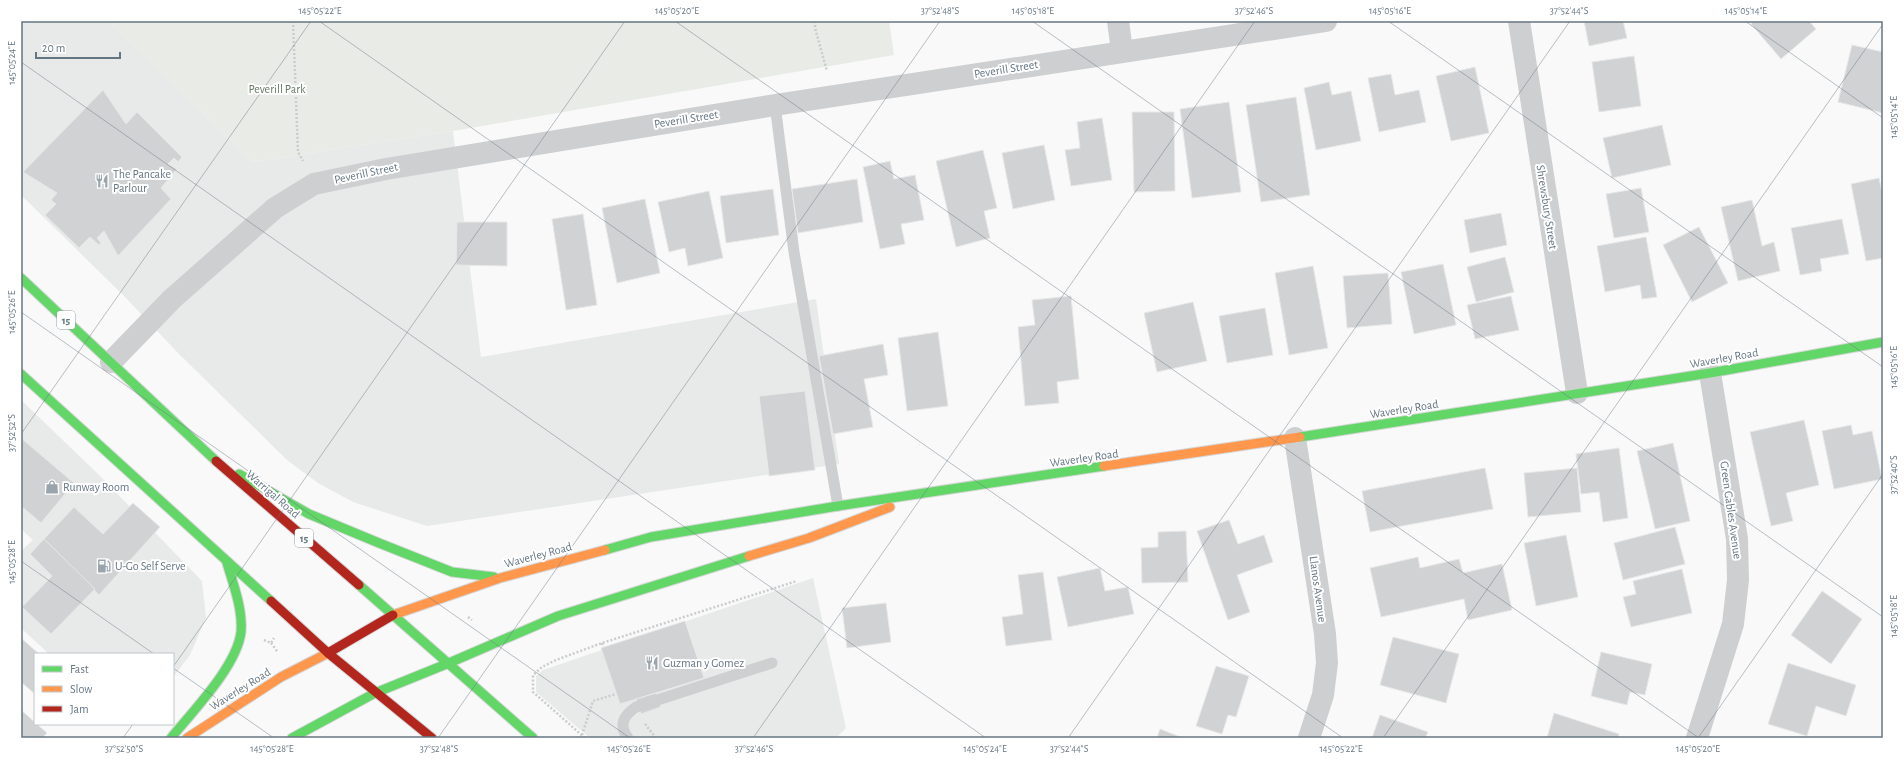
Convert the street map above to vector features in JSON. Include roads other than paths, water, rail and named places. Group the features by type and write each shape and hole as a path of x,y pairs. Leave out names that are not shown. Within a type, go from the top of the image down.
{"main road":[{"name":"Warrigal Road","path":"21,278 215,460 533,738"},
{"name":"Waverley Road","path":"187,738 281,677 328,653 393,616 500,578 651,537 838,506 1296,438 1710,373 1883,342"},
{"path":"21,374 227,563 328,653 375,693 432,738"},
{"path":"215,460 309,514 379,543 452,572 479,577 500,578"},
{"name":"Waverley Road","path":"292,738 375,693 449,663 497,640 558,616 714,566 809,538 928,493"},
{"path":"171,738 219,677 238,647 240,626 237,604 227,563"}],"street":[{"path":"1118,21 1122,51"},
{"name":"Peverill Street","path":"111,362 172,299 275,208 314,184 386,169 775,105 1326,21"},
{"name":"Shrewsbury Street","path":"1519,21 1577,393"},
{"name":"Green Gables Avenue","path":"1697,738 1733,624 1738,580 1737,539 1710,373"},
{"name":"Llanos Avenue","path":"1296,438 1325,634 1326,663 1323,694 1309,738"}],"lane":[{"path":"775,105 794,252 838,506"},
{"path":"628,738 623,729 623,720 628,712 636,707 772,664"}],"place":[{"name":"The Pancake Parlour","path":"102,181"},
{"name":"Runway Room","path":"52,487"},
{"name":"U-Go Self Serve","path":"104,566"},
{"name":"Guzman y Gomez","path":"652,663"}],"park label":[{"name":"Peverill Park","path":"277,89"}]}
